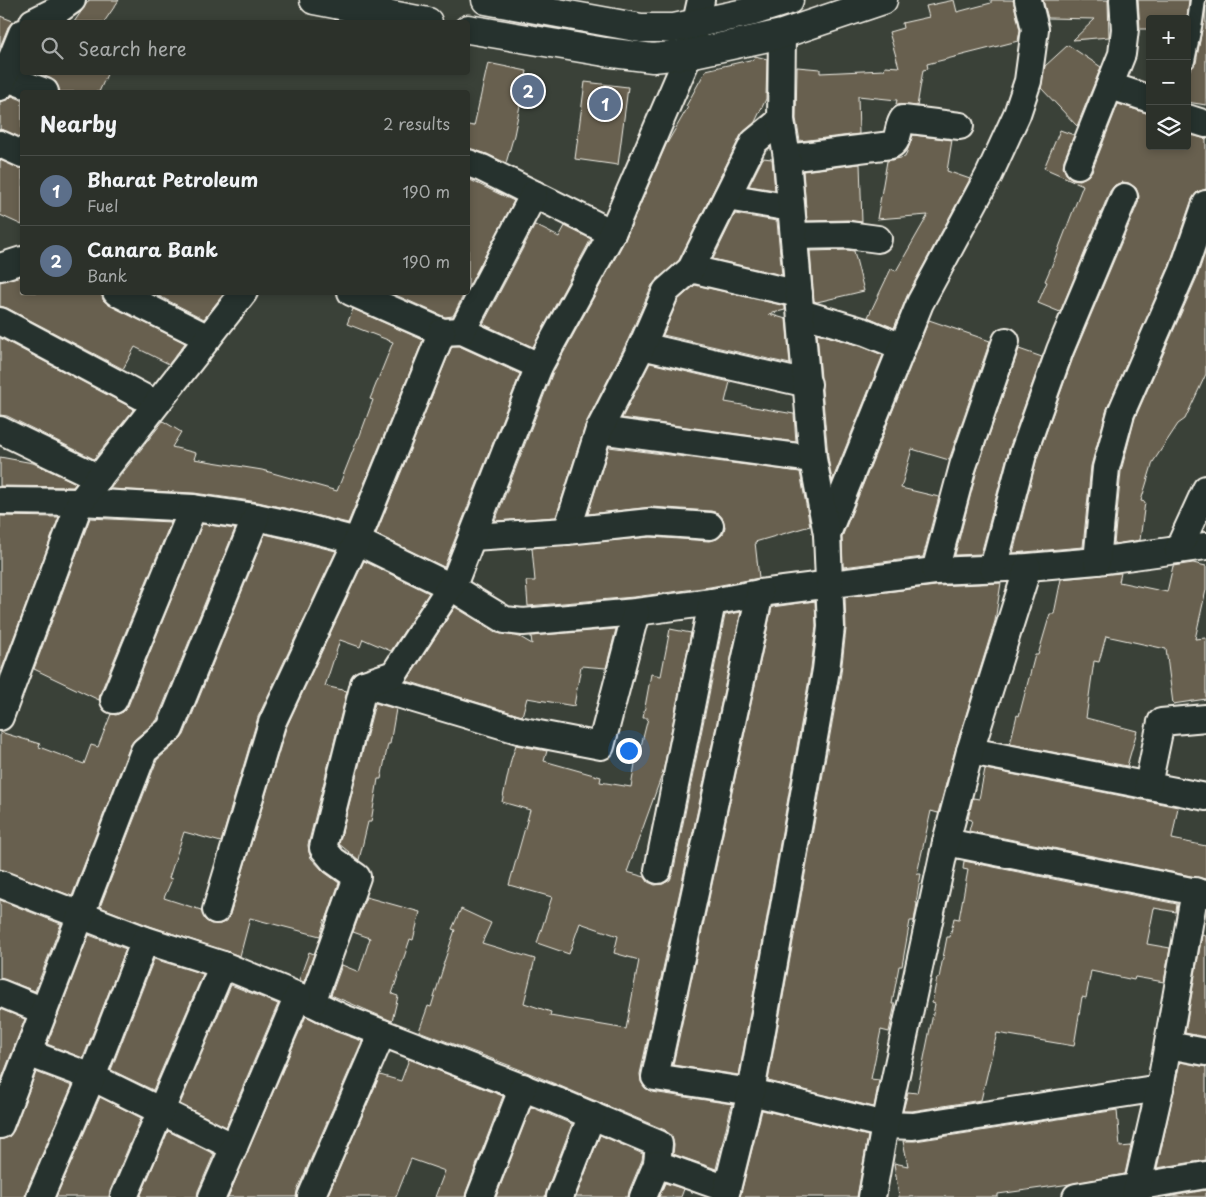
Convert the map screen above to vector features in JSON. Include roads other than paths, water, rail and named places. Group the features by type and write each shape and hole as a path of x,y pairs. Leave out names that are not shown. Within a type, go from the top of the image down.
{"main road":[{"path":"314,0 418,20"},
{"path":"486,0 642,28 674,28 698,12 754,11 789,0"},
{"path":"470,29 652,58 689,54 782,34 883,0"}],"street":[{"path":"37,20 72,0"},
{"path":"827,534 920,303 989,175 1017,114 1028,81 1036,29 1028,0"},
{"path":"1078,165 1118,67 1124,41 1123,0"},
{"path":"364,684 394,674 456,578 539,366 612,233 689,54 698,12"},
{"path":"657,1164 726,1193 751,1092 826,670 831,627 827,534 813,459 808,384 782,120 782,34"},
{"path":"20,38 2,82 36,90"},
{"path":"1111,86 1146,98"},
{"path":"787,158 891,145 896,140 903,118 960,126"},
{"path":"1191,119 1206,124"},
{"path":"567,531 599,430 642,346 666,292 692,269 754,142 782,120"},
{"path":"0,144 20,153"},
{"path":"470,165 482,168 612,233"},
{"path":"216,910 272,723 452,331 534,194"},
{"path":"727,197 791,208"},
{"path":"993,568 1026,445 1060,350 1124,197"},
{"path":"1098,561 1106,468 1122,413 1183,271 1206,204"},
{"path":"794,236 848,235 878,239"},
{"path":"0,267 20,261"},
{"path":"692,269 800,304 902,347"},
{"path":"122,295 208,338"},
{"path":"0,716 80,502 242,295"},
{"path":"359,295 539,366"},
{"path":"0,321 156,404"},
{"path":"935,571 963,466 1006,341"},
{"path":"642,346 808,384"},
{"path":"0,430 99,478"},
{"path":"599,430 813,459"},
{"path":"1178,550 1206,488"},
{"path":"0,501 80,502 193,508 256,517 303,527 357,541 451,586 505,620 523,622 636,612 712,602 760,593 935,571 1028,568 1098,561 1206,546"},
{"path":"114,700 193,508"},
{"path":"3,1109 28,1053 144,751 170,729 256,517"},
{"path":"472,537 567,531 650,522 710,526"},
{"path":"872,1197 885,1125 946,842 970,752 1028,568"},
{"path":"760,593 655,1076 751,1092 885,1125 913,1126 1160,1088"},
{"path":"658,870 712,602"},
{"path":"364,684 518,730 601,746 636,612"},
{"path":"212,1197 305,1000 358,877 333,860 323,848 364,684"},
{"path":"1148,785 1162,722 1206,718"},
{"path":"970,752 1206,797"},
{"path":"946,842 1200,893 1160,1088 1136,1191"},
{"path":"0,884 146,940 223,965 341,1017 523,1087 659,1144 657,1164 643,1197"},
{"path":"40,1197 92,1077 146,940"},
{"path":"124,1197 223,965"},
{"path":"0,993 44,1011"},
{"path":"311,1197 382,1033"},
{"path":"1168,1045 1206,1052"},
{"path":"28,1053 92,1077 234,1147"},
{"path":"480,1197 523,1087"},
{"path":"560,1197 592,1115"},
{"path":"1076,1197 1136,1191 1206,1175"}],"lane":[{"path":"1187,60 1196,22 1198,0"}],"place":[{"name":"Canara Bank","path":"528,91"},
{"name":"Bharat Petroleum","path":"605,104"}]}
